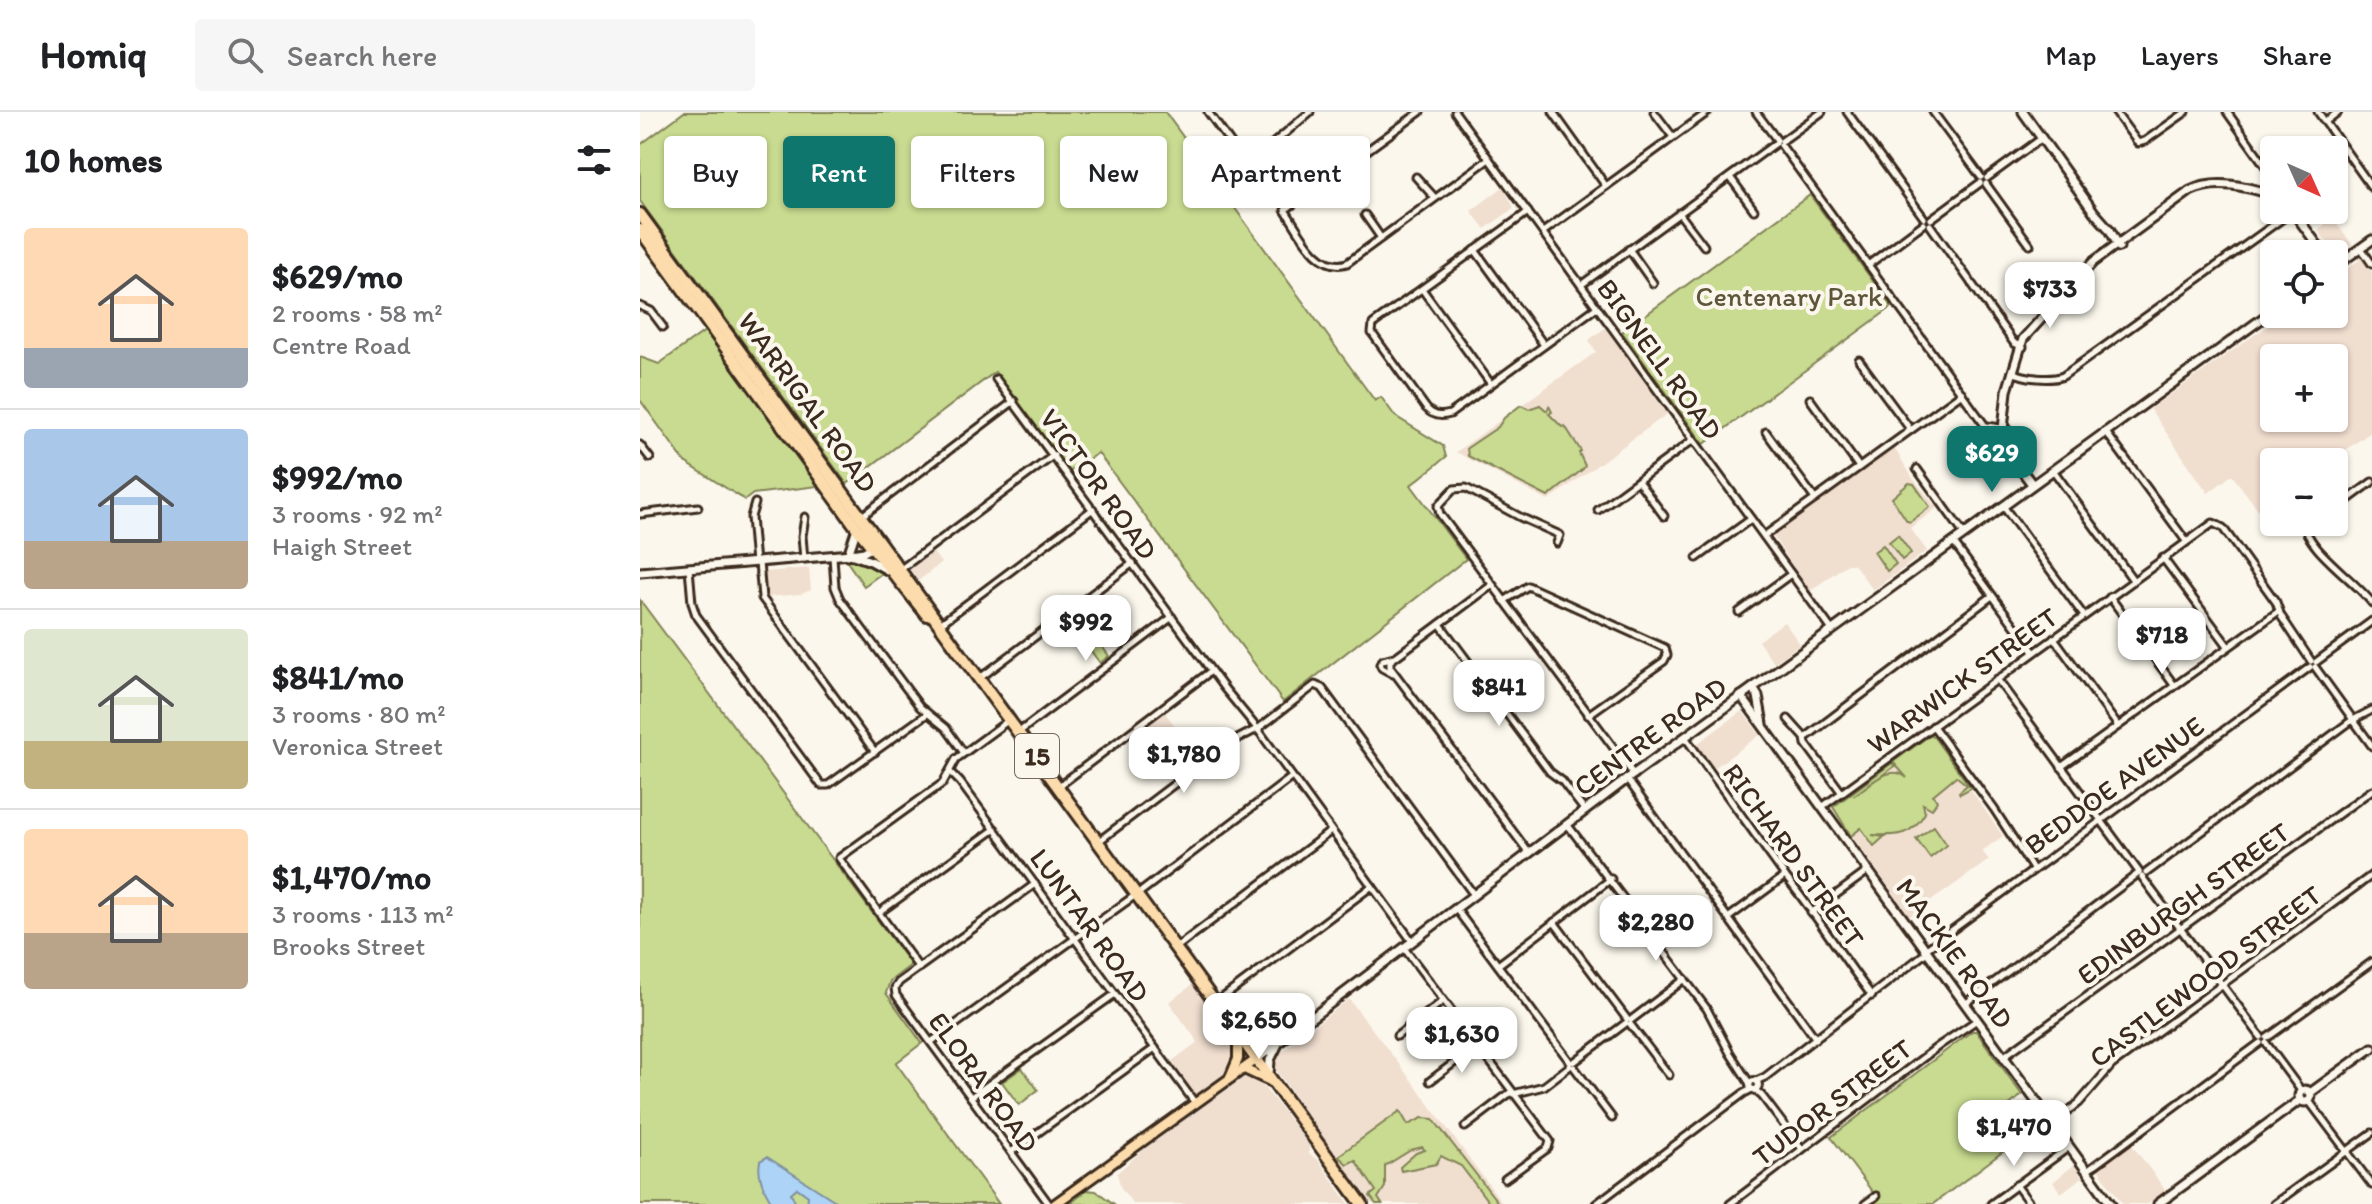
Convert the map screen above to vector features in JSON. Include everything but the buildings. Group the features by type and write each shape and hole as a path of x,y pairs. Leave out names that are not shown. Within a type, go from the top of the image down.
{"highway":[{"name":"WARRIGAL ROAD","path":"640,214 862,516 876,544 927,615 938,622 980,678 1362,1204"},
{"name":"WARRIGAL ROAD","path":"640,230 857,528 876,544"}],"main road":[{"path":"2023,112 2117,245"},
{"path":"2032,484 2008,452 2005,431 2014,372 2025,335 2087,267 2185,194 2200,186 2221,184 2260,194"},
{"path":"2348,257 2372,240"},
{"name":"CENTRE ROAD","path":"1055,1204 1244,1069 1630,777 2260,320"},
{"path":"849,554 857,528"},
{"path":"640,572 833,556 876,544"},
{"path":"849,554 896,571"},
{"name":"MACKIE ROAD","path":"1753,688 1758,696 1764,728"},
{"name":"MACKIE ROAD","path":"1741,696 2111,1204"},
{"path":"1229,1079 1238,1059 1240,1035 1259,1046 1279,1042"},
{"path":"1244,1069 1272,1079 1270,1060 1279,1042"},
{"path":"2158,1204 2372,1048"}],"street":[{"path":"1208,112 1247,162 1260,156 1310,112"},
{"path":"1420,112 1285,210 1320,258 1330,265 1347,263 1489,159"},
{"name":"BIGNELL ROAD","path":"1455,112 1832,630"},
{"path":"1553,112 1606,186"},
{"path":"1654,112 1673,137"},
{"path":"1543,232 1708,112"},
{"path":"1756,112 1992,434 2005,431"},
{"path":"1581,285 1822,112"},
{"path":"1847,112 2021,346"},
{"path":"1933,112 2030,245"},
{"path":"2115,112 2138,143 2186,112"},
{"path":"2227,112 2260,158"},
{"path":"2318,112 2372,188"},
{"path":"2325,122 2338,112"},
{"path":"1868,265 2042,138"},
{"path":"1416,177 1435,198"},
{"path":"1730,177 1754,210"},
{"path":"1528,212 1370,328 1426,408 1437,416 1450,414 1597,307"},
{"path":"1679,213 1704,246"},
{"path":"1365,215 1381,238"},
{"path":"2014,372 2051,379 2063,376 2273,224"},
{"path":"2361,248 2372,264"},
{"path":"1629,249 1653,283"},
{"path":"1475,250 1544,345"},
{"path":"1422,289 1491,384"},
{"path":"642,309 652,312 663,327"},
{"path":"1859,360 1910,429"},
{"name":"VICTOR ROAD","path":"996,379 1413,942"},
{"path":"1764,536 1962,393"},
{"path":"1810,399 1859,467"},
{"path":"862,516 1014,401"},
{"path":"2105,431 2186,541"},
{"path":"1766,432 1815,499"},
{"path":"1598,510 1693,440"},
{"path":"640,445 650,458"},
{"path":"896,571 1054,455"},
{"path":"1917,469 1964,534"},
{"path":"2053,470 2133,580"},
{"path":"1638,481 1664,516"},
{"path":"2348,500 2372,482"},
{"path":"1557,543 1561,532 1466,488 1454,489 1438,508 1816,1039"},
{"path":"755,503 751,517 762,598 875,752"},
{"path":"2003,506 2084,616"},
{"path":"640,514 698,507"},
{"path":"938,622 1093,509"},
{"path":"804,559 802,536 805,517"},
{"path":"1697,558 1751,519"},
{"name":"WARWICK STREET","path":"1822,808 2213,523 2220,525 2276,602 2279,611"},
{"path":"2310,536 2319,552 2360,587 2372,603"},
{"path":"1953,542 2034,652"},
{"path":"833,556 838,595 927,714 946,728 964,753"},
{"path":"2163,558 2228,646"},
{"path":"980,678 1133,563"},
{"path":"689,568 696,615 819,784 828,785 927,714"},
{"path":"1739,612 1791,574"},
{"path":"1492,585 1390,661 1390,667 1529,853"},
{"path":"1504,601 1528,586 1665,648 1667,655 1664,661 1588,715"},
{"path":"1805,738 1992,596"},
{"path":"2110,597 2174,685"},
{"path":"2061,767 2279,611 2372,746"},
{"path":"1019,732 1172,617"},
{"name":"BEDDOE AVENUE","path":"1754,1085 1909,969 1942,936 2372,621"},
{"path":"1440,624 1550,772 1562,781 1585,811"},
{"path":"2054,638 2118,726"},
{"path":"1395,657 1380,664 1395,674"},
{"path":"1059,786 1211,671"},
{"path":"1997,679 2372,1185"},
{"path":"1099,841 1226,745 1257,729 1315,685 1322,688 1474,895"},
{"path":"1965,1004 2353,719 2372,710"},
{"path":"1010,719 956,759 943,783 841,857 920,967 1035,884"},
{"path":"1788,719 1805,738 1806,744 1841,794"},
{"path":"1933,726 1994,809 2033,869"},
{"name":"RICHARD STREET","path":"1685,737 1785,876 1801,893 1811,913 1872,996"},
{"name":"LUNTAR ROAD","path":"950,772 956,776 1195,1103"},
{"path":"931,1042 1138,894 1292,777"},
{"name":"EDINBURGH STREET","path":"2004,1058 2372,790"},
{"path":"1569,823 1709,1011 1730,1053 1802,1149"},
{"path":"880,912 995,829"},
{"path":"1177,947 1331,831"},
{"path":"1811,913 1868,871"},
{"name":"CASTLEWOOD STREET","path":"2051,1122 2079,1103 2112,1065 2372,875"},
{"path":"1728,918 1785,876"},
{"path":"1498,965 1611,879"},
{"path":"1217,1002 1372,886"},
{"path":"1456,909 1612,1118"},
{"path":"1554,922 1669,1075"},
{"path":"1404,948 1550,1141 1550,1145 1505,1179"},
{"path":"2086,1170 2372,962"},
{"name":"ELORA ROAD","path":"920,967 899,982 895,988 896,995 1049,1204"},
{"path":"1465,1127 1512,1093 1544,1086 1685,979"},
{"path":"971,1097 1115,994"},
{"path":"1397,1036 1443,1001"},
{"name":"TUDOR STREET","path":"1730,1204 1976,1019"},
{"path":"1430,1081 1476,1046"},
{"path":"1011,1152 1155,1048"},
{"path":"1596,1204 1754,1085"},
{"path":"2274,1204 2372,1133"},
{"path":"1991,1204 2068,1145"},
{"path":"2016,1185 2030,1204"},
{"path":"1865,1204 1876,1196"}],"shaded area":[{"path":"1503,187 1514,208 1485,229 1471,211"},
{"path":"2325,224 2337,224 2352,244 2348,247 2348,240 2325,240 2318,230"},
{"path":"2362,258 2372,273 2372,431 2348,448 2260,448 2260,512 2232,475 2208,493 2150,409 2264,328 2348,328 2348,268"},
{"path":"1605,328 1667,414 1548,501 1456,452 1596,352 1589,340"},
{"path":"1894,448 1937,508 1910,528 1927,551 1873,590 1854,564 1847,564 1810,591 1773,536"},
{"path":"933,552 941,563 918,581 910,570"},
{"path":"809,568 811,590 801,594 757,598 755,573"},
{"path":"1784,622 1800,644 1774,663 1758,641"},
{"path":"1742,711 1760,735 1714,768 1697,744"},
{"path":"1165,713 1182,735 1163,749 1146,726"},
{"path":"1930,735 2003,836 1982,851 1989,860 1910,916 1833,807"},
{"path":"1196,982 1236,1036 1238,1044 1233,1065 1227,1073 1195,1094 1172,1061 1198,1042 1169,1002"},
{"path":"1349,999 1503,1204 1372,1204 1274,1067 1275,1057"},
{"path":"1246,1076 1255,1077 1275,1101 1309,1145 1309,1154 1318,1160 1349,1204 1133,1204 1121,1188 1117,1173 1143,1150"},
{"path":"2129,1141 2166,1191 2148,1204 2123,1204 2096,1166"},
{"path":"2074,1165 2082,1177 2061,1193 2053,1182"}],"green space":[{"path":"684,112 1165,112 1183,137 1183,208 1235,208 1375,401 1381,397 1395,416 1443,446 1446,457 1411,485 1466,559 1283,702 1098,453 1069,472 995,372 847,484 640,201 640,145"},
{"name":"Centenary Park","path":"1810,195 1892,307 1704,444 1622,332"},
{"path":"705,331 818,486 753,494 745,500 685,462 640,400 640,357 659,364"},
{"path":"1521,405 1529,409 1540,405 1547,411 1549,406 1552,412 1549,414 1562,427 1565,426 1581,451 1583,469 1548,497 1468,456 1467,448 1498,427"},
{"path":"1909,483 1914,484 1930,507 1910,522 1892,498"},
{"path":"1898,535 1911,553 1902,560 1889,542"},
{"path":"1883,545 1896,564 1887,571 1874,552"},
{"path":"846,560 856,560 882,573 864,586"},
{"path":"640,600 911,965 890,981 886,993 922,1043 896,1063 999,1204 640,1204"},
{"path":"1077,612 1109,656 1100,663 1067,619"},
{"path":"1930,735 1971,788 1960,794 1967,785 1956,776 1933,795 1937,801 1932,809 1923,804 1925,813 1914,827 1896,835 1872,835 1884,837 1874,846 1861,828 1851,836 1833,807 1892,763 1895,766 1877,779 1893,773 1907,778 1893,762"},
{"path":"1934,826 1947,845 1930,858 1916,839"},
{"path":"1976,1031 2022,1095 1998,1114 2017,1141 1933,1204 1872,1204 1877,1198 1831,1137"},
{"path":"1022,1068 1038,1090 1019,1105 1002,1082"},
{"path":"1400,1111 1408,1125 1422,1118 1433,1119 1499,1204 1490,1204 1461,1166 1441,1156 1436,1164 1401,1171 1400,1167 1416,1153 1425,1150 1422,1147 1385,1166 1385,1187 1378,1198 1382,1204 1376,1204 1370,1196 1376,1191 1355,1160 1347,1164 1338,1156"},
{"path":"1086,1190 1096,1191 1114,1204 1069,1204"}],"water":[{"path":"767,1157 840,1204 807,1204 808,1196 797,1188 791,1193 796,1204 773,1204 760,1178 760,1161"}]}
